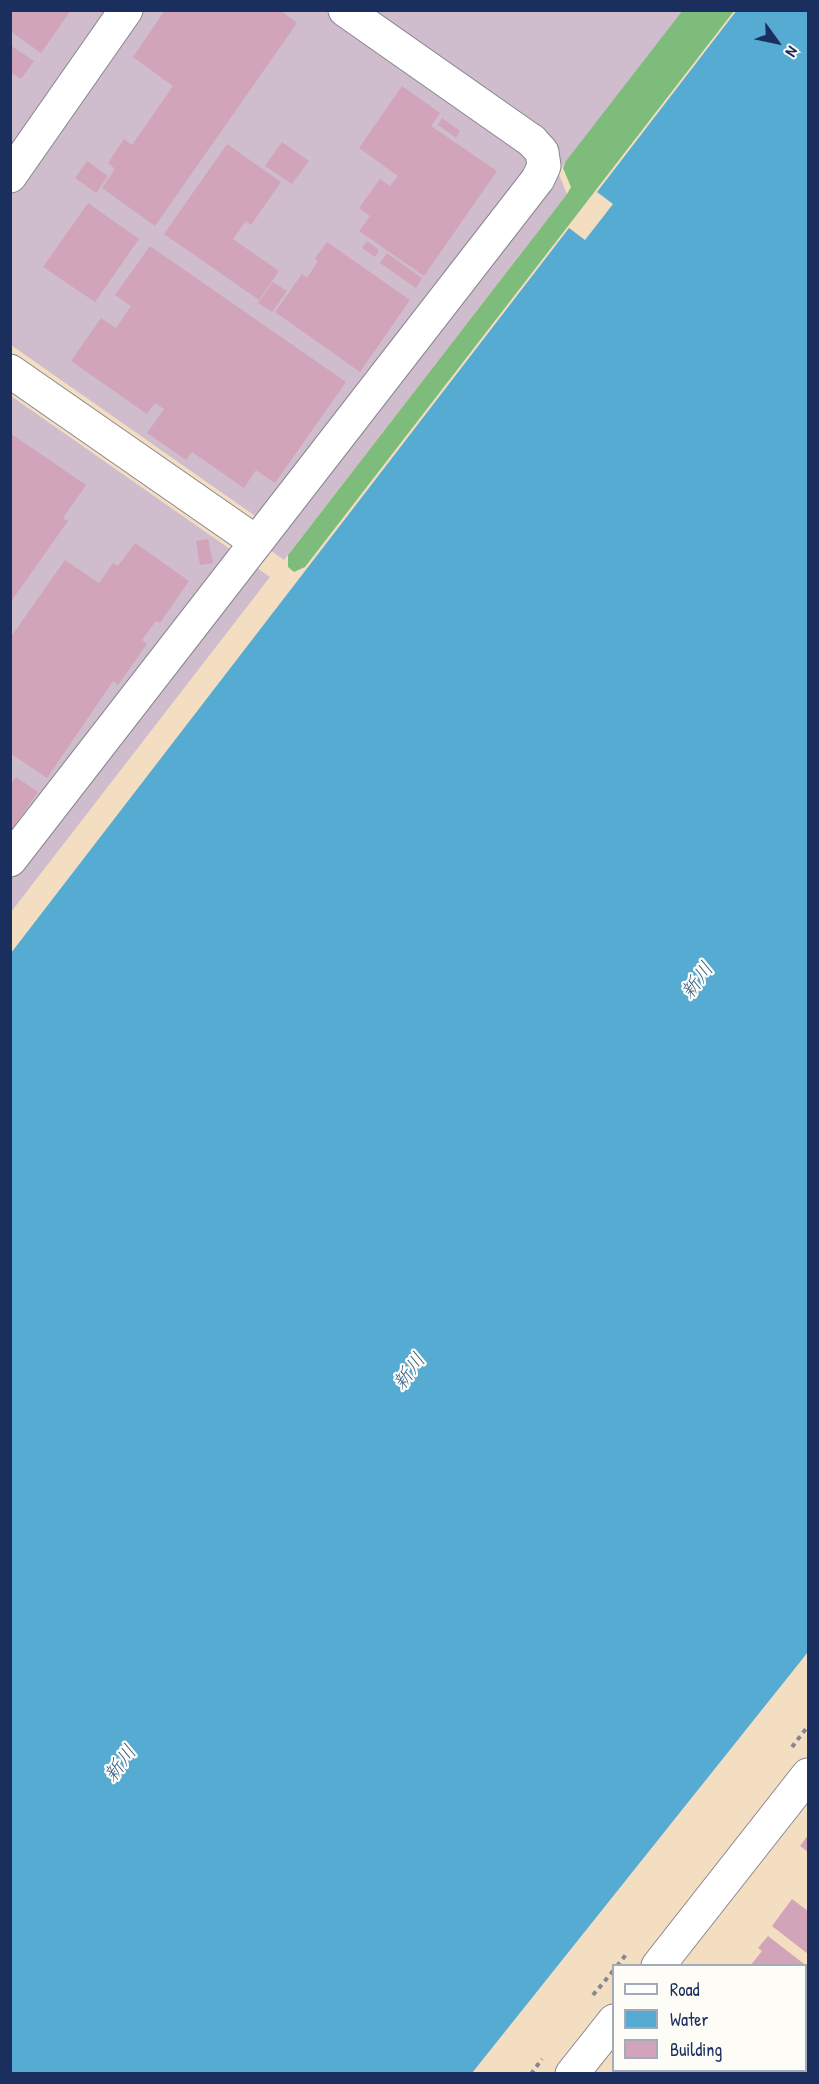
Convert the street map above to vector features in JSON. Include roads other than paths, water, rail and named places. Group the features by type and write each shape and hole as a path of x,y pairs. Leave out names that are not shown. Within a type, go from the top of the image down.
{"street":[{"path":"10,176 126,10"},
{"path":"10,860 538,179 544,166 542,152 532,141 345,10"},
{"path":"10,371 256,542"},
{"path":"659,1964 808,1775"},
{"path":"572,2073 612,2023"}],"water":[{"name":"新川","path":"737,10 808,11 808,1652 472,2073 11,2073 11,953 569,228 585,240 613,204 597,192"}]}
